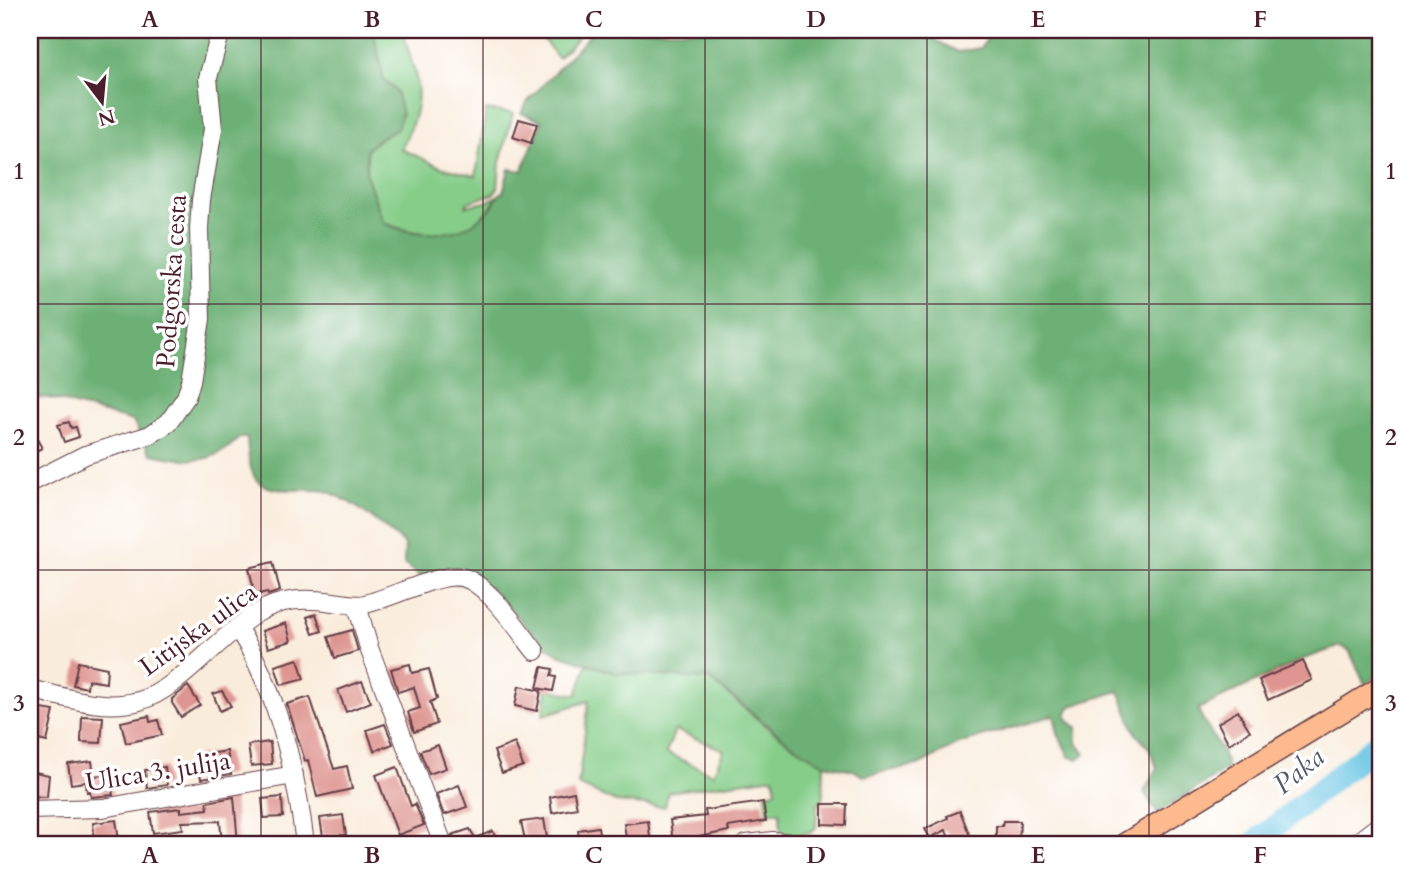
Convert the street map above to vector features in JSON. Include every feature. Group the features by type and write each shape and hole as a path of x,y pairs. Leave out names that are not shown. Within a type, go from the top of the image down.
{"main road":[{"path":"1125,844 1150,837 1380,688"}],"street":[{"name":"Podgorska cesta","path":"30,483 85,455 150,435 169,422 186,397 201,318 200,214 213,129 208,78 222,30"},
{"path":"443,844 369,648 357,605 436,580 461,577 477,585 491,597 535,651"},
{"name":"Litijska ulica","path":"30,689 117,706 142,701 172,683 237,627 270,605 289,600 313,599 357,605"},
{"path":"237,627 249,645 268,692 294,775 305,844"},
{"name":"Ulica 3. julija","path":"30,810 103,808 294,775"},
{"path":"1355,844 1380,825"},
{"path":"746,844 774,841 800,844"}],"green space":[{"path":"40,30 373,30 384,80 396,91 402,114 396,130 383,136 367,149 366,174 383,222 404,230 440,233 473,223 489,210 503,192 509,169 522,171 542,121 521,113 528,101 594,30 925,30 935,40 958,52 981,48 993,30 1217,30 1237,34 1250,30 1380,30 1380,674 1365,684 1349,650 1341,646 1303,659 1198,709 1223,753 1227,769 1157,813 1144,792 1157,768 1149,748 1136,734 1119,691 1071,706 1067,718 1077,727 1077,743 1085,754 1078,759 1069,757 1058,733 1054,715 959,744 918,765 863,776 853,770 824,764 789,743 710,679 616,673 561,655 543,644 489,587 425,580 404,564 405,545 340,497 322,490 278,489 260,484 251,468 247,438 239,438 219,454 208,458 187,460 164,457 151,454 133,421 49,398 30,397 30,42"},
{"path":"373,30 402,30 416,77 418,90 415,116 401,149 441,167 476,176 486,110 513,113 500,162 498,188 493,194 468,202 466,206 486,202 497,196 483,215 462,230 447,234 423,233 383,222 366,174 367,149 383,136 396,130 396,91 384,80"},
{"path":"536,30 585,30 558,58"},
{"path":"587,664 616,673 710,679 768,728 824,764 823,800 817,805 816,827 811,833 781,836 780,812 768,812 766,793 776,791 774,777 668,792 665,807 616,802 578,785 589,701 543,715 547,689 577,695","holes":["675,730 724,750 713,774 666,753"]}],"building":[{"path":"519,119 537,124 531,143 513,137"},
{"path":"69,422 71,428 76,427 79,437 64,442 58,425"},
{"path":"37,439 42,448 30,454 30,442"},
{"path":"273,562 280,591 255,595 249,568"},
{"path":"316,614 322,631 313,634 307,617"},
{"path":"286,623 291,641 268,648 262,631"},
{"path":"352,630 358,651 335,658 328,637"},
{"path":"298,659 304,679 281,685 275,666"},
{"path":"1303,661 1312,680 1268,700 1259,680"},
{"path":"78,662 107,668 106,683 88,680 87,688 73,685"},
{"path":"410,664 412,673 429,669 437,699 430,702 437,724 414,732 408,712 420,708 414,687 398,692 391,669"},
{"path":"542,667 553,669 551,676 556,677 553,691 537,688"},
{"path":"362,681 371,702 346,712 338,690"},
{"path":"188,686 200,705 181,717 172,699"},
{"path":"519,686 541,691 537,711 515,706"},
{"path":"222,691 231,706 220,711 213,694"},
{"path":"310,697 334,769 347,766 352,789 317,797 308,760 305,761 287,704"},
{"path":"36,708 54,711 47,742 30,738"},
{"path":"1238,711 1250,731 1229,744 1218,723"},
{"path":"82,716 103,717 101,743 81,742"},
{"path":"149,716 150,722 158,720 162,735 126,743 121,722"},
{"path":"385,724 393,744 374,751 367,730"},
{"path":"270,742 272,764 251,766 248,745"},
{"path":"515,743 523,766 502,773 494,751"},
{"path":"438,745 446,768 429,774 420,751"},
{"path":"227,751 231,774 201,779 197,756"},
{"path":"92,761 94,776 110,774 113,795 91,797 90,791 87,792 86,782 71,784 68,764"},
{"path":"165,767 167,785 147,788 145,770"},
{"path":"397,767 411,806 415,804 424,825 398,835 376,775"},
{"path":"30,771 49,775 47,797 30,796"},
{"path":"459,785 467,807 444,815 436,794"},
{"path":"574,792 577,808 552,813 550,797"},
{"path":"234,797 238,844 222,844 220,821 182,822 183,829 153,833 150,812 181,808 181,812 208,809 207,802"},
{"path":"282,797 283,817 264,818 262,799"},
{"path":"763,802 766,821 728,827 729,831 673,842 670,820 706,816 705,810"},
{"path":"822,804 847,804 846,825 822,824"},
{"path":"960,811 970,836 965,838 967,842 951,844 946,830 930,838 925,829"},
{"path":"343,815 346,835 323,837 320,818"},
{"path":"544,819 548,844 526,844 521,822"},
{"path":"116,820 119,840 95,843 93,823"},
{"path":"648,821 651,844 627,844 624,824"},
{"path":"1003,821 1020,821 1019,841 996,840 996,826 1002,826"},
{"path":"598,827 601,844 580,844 578,830"},
{"path":"470,829 475,838 493,831 498,844 454,844 452,835"}],"waterway":[{"name":"Paka","path":"1253,844 1380,742"}]}
